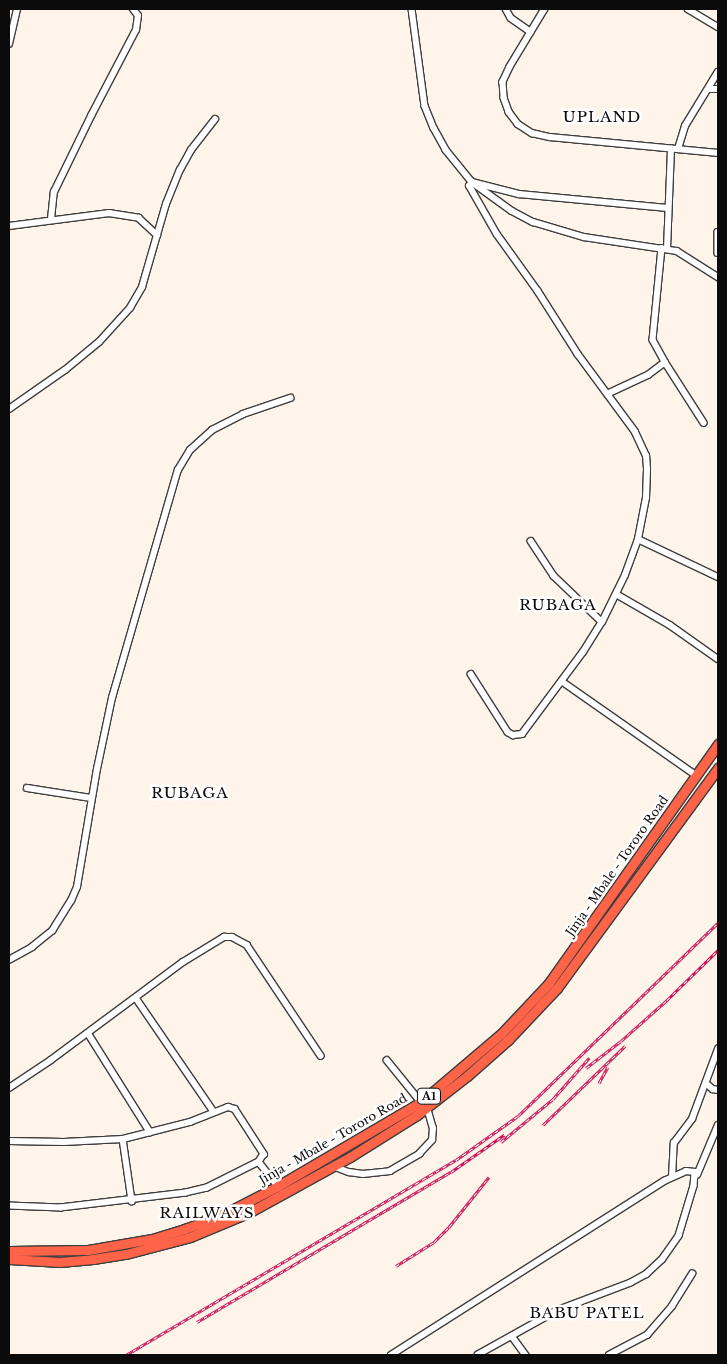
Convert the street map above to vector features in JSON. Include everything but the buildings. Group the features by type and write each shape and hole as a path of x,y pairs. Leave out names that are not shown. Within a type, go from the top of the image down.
{"highway":[{"name":"Jinja - Mbale - Tororo Road","path":"9,1251 88,1250 152,1239 216,1218 424,1105 501,1034 549,983 718,744"},
{"name":"Jinja - Mbale - Tororo Road","path":"9,1259 60,1262 93,1259 126,1254 190,1237 248,1213 334,1166 424,1105 508,1040 557,988 718,768"}],"street":[{"path":"9,44 17,9"},
{"path":"51,219 54,192 136,30 138,16 133,9"},
{"path":"412,9 425,106 446,150 472,182 512,211 552,229 600,240 664,248 685,255 718,277"},
{"path":"506,9 514,21 531,32"},
{"path":"546,9 510,67 504,82 504,98 509,112 518,124 532,133 550,138 718,153"},
{"path":"688,9 718,26"},
{"path":"704,423 664,362 653,340 674,149 685,126 718,72"},
{"path":"709,89 718,89"},
{"path":"9,409 65,370 114,327 130,308 142,287 166,204 180,170 191,150 215,119"},
{"path":"472,182 519,194 667,208"},
{"path":"471,674 508,732 518,736 522,734 563,682 602,622 633,558 646,498 646,456 635,432 497,235 470,190 472,182"},
{"path":"9,226 51,219 109,213 133,216 144,221 157,235"},
{"path":"718,232 718,253"},
{"path":"607,394 648,375 664,362"},
{"path":"9,960 36,944 52,931 71,902 80,871 91,798 112,698 178,470 190,450 212,430 243,414 290,398"},
{"path":"638,539 718,577"},
{"path":"531,541 554,576 602,622"},
{"path":"616,594 678,630 718,659"},
{"path":"563,682 696,775"},
{"path":"27,788 91,798"},
{"path":"9,1088 136,998 183,962 224,937 232,937 247,945 321,1056"},
{"path":"136,998 214,1112"},
{"path":"88,1032 150,1132"},
{"path":"672,1177 674,1143 689,1126 718,1049"},
{"path":"334,1166 349,1172 363,1174 390,1171 419,1154 432,1140 433,1129 424,1105 388,1060"},
{"path":"706,1083 713,1089 718,1090"},
{"path":"9,1142 123,1139 190,1122 228,1106 236,1109 264,1154 259,1162 207,1188 132,1202 61,1208 9,1206"},
{"path":"478,1355 557,1311 631,1283 647,1274 662,1260 679,1236 700,1164 718,1125"},
{"path":"123,1139 132,1202"},
{"path":"259,1162 278,1186"},
{"path":"391,1355 672,1177 700,1164"},
{"path":"686,1171 694,1171 697,1175"},
{"path":"609,1355 647,1335 672,1306 692,1274"},
{"path":"512,1336 526,1355"}],"railway":[{"path":"126,1355 456,1160 518,1116 718,923"},
{"path":"586,1068 621,1041 667,1000 718,950"},
{"path":"543,1125 625,1046"},
{"path":"501,1142 553,1099 589,1058"},
{"path":"599,1083 608,1067"},
{"path":"197,1322 451,1172 504,1135"},
{"path":"396,1266 434,1242 449,1227 489,1177"}],"district":[{"name":"UPLAND","path":"602,117"},
{"name":"RUBAGA","path":"558,605"},
{"name":"RUBAGA","path":"190,793"},
{"name":"RAILWAYS","path":"207,1213"},
{"name":"BABU PATEL","path":"587,1313"}]}
